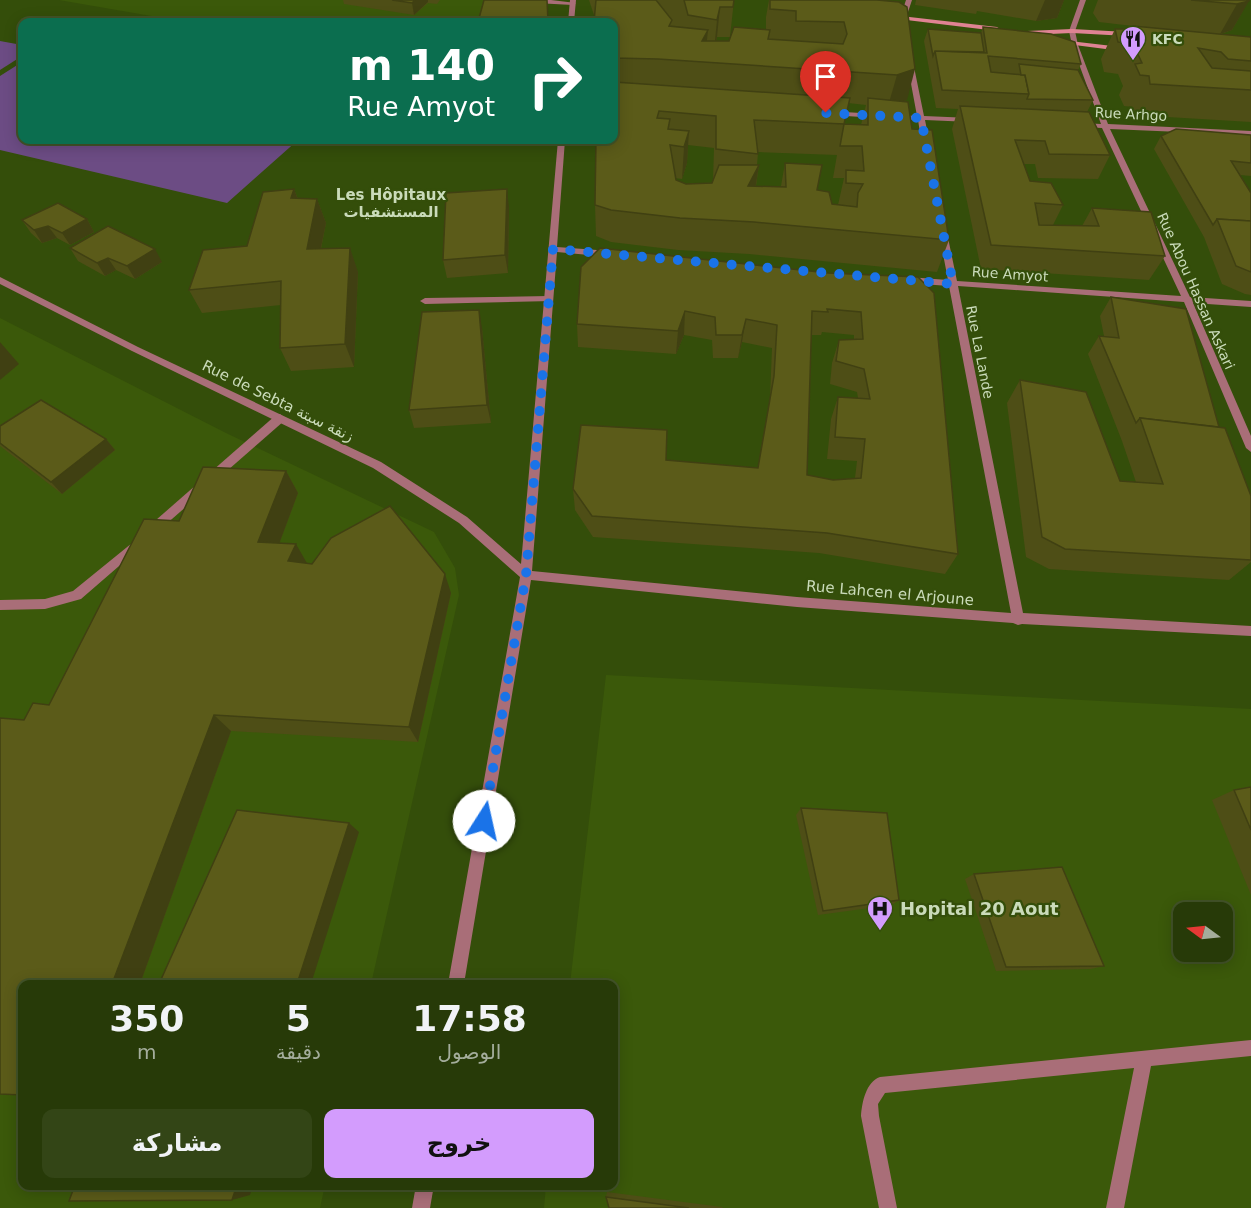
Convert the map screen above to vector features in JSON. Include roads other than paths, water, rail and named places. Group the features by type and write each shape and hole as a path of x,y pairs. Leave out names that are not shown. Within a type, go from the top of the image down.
{"main road":[{"path":"880,15 1007,31"},
{"path":"1017,32 1072,31 1141,34"},
{"path":"1027,33 1075,45 1130,50"}],"street":[{"path":"516,0 573,2 571,18"},
{"path":"904,29 902,18 909,0"},
{"path":"1072,31 1083,0"},
{"name":"Rue Abou Hassan Askari","path":"1072,31 1105,126 1187,299 1251,448"},
{"path":"908,52 927,152"},
{"path":"826,113 978,121"},
{"name":"Rue Arhgo","path":"1070,124 1251,133"},
{"path":"457,980 526,575 562,144"},
{"name":"Rue La Lande","path":"940,218 1018,620"},
{"path":"553,249 624,255"},
{"name":"Rue Amyot","path":"894,279 1251,304"},
{"name":"Rue de Sebta زنقة سبتة","path":"0,280 135,349 377,465 463,520 526,575"},
{"path":"425,301 549,299"},
{"path":"0,605 45,604 77,595 280,418"},
{"name":"Rue Lahcen el Arjoune","path":"526,575 644,589 1018,620 1251,632"},
{"path":"888,1208 870,1116 870,1103 880,1085 1251,1048"},
{"path":"1115,1208 1144,1059"},
{"path":"421,1208 423,1190"}],"place":[{"name":"KFC","path":"1133,62"},
{"name":"Hopital 20 Aout","path":"880,932"}],"district":[{"name":"Les Hôpitaux المستشفيات","path":"391,204"}]}
